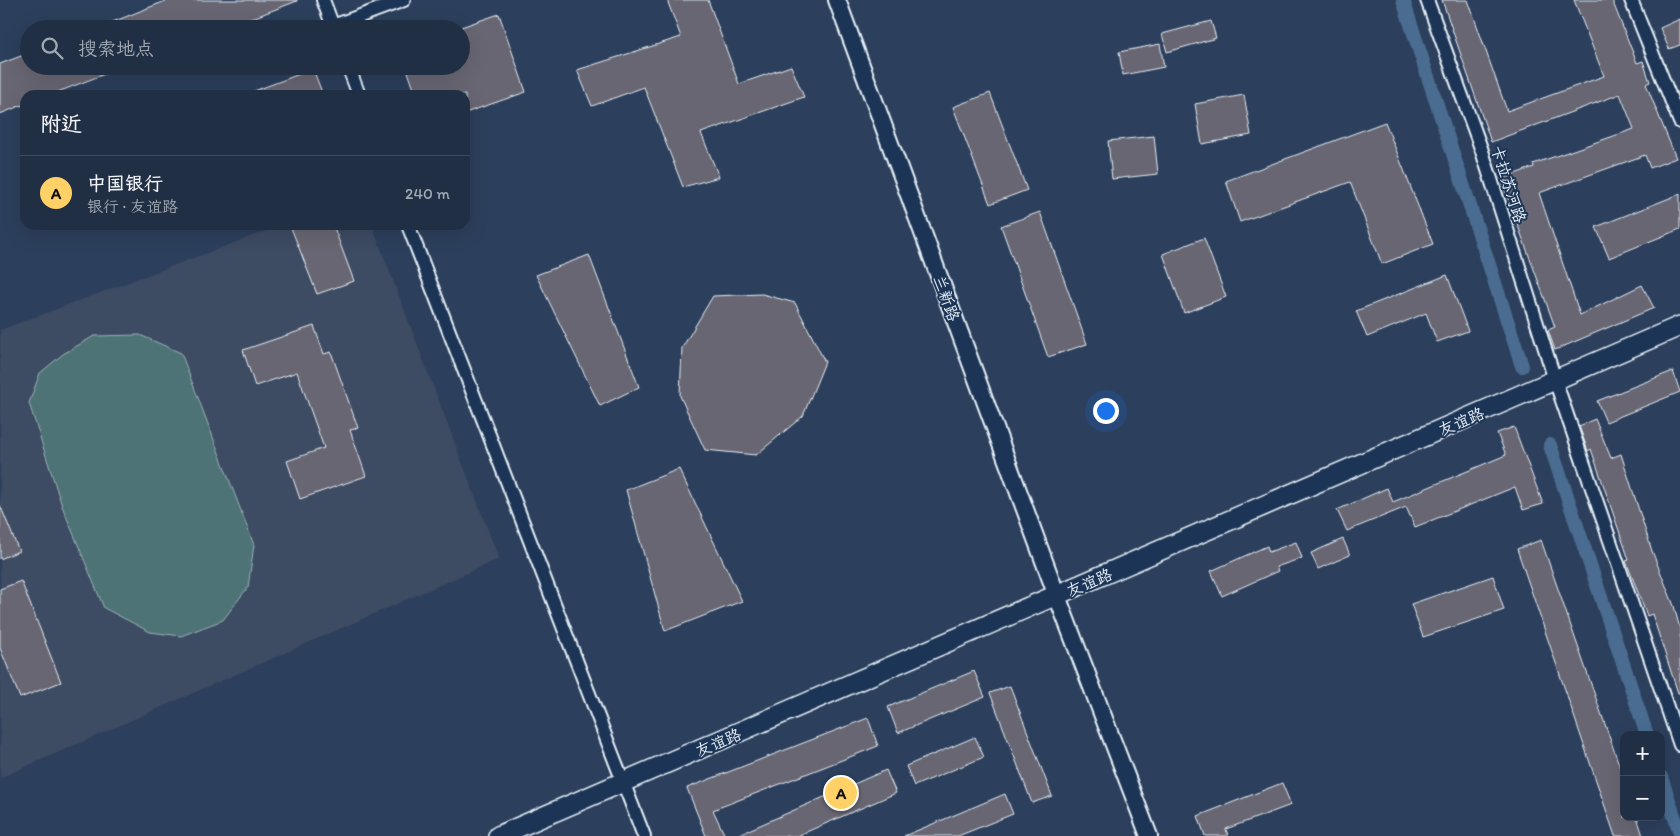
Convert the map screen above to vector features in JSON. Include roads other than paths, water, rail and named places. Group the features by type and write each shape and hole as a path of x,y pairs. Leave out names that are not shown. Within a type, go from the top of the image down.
{"main road":[{"name":"友谊路","path":"498,836 1680,326"}],"street":[{"path":"323,0 331,20"},
{"path":"354,20 404,0"},
{"name":"兰新路","path":"837,0 1057,596 1149,836"},
{"name":"卡拉苏河路","path":"1426,0 1482,151 1555,380 1680,745"},
{"path":"1631,0 1680,122"},
{"path":"351,75 357,90"},
{"path":"410,230 625,782 644,836"}],"waterway":[{"path":"1403,0 1522,366"},
{"path":"1550,445 1646,731"},
{"path":"1665,789 1680,833"}],"place":[{"name":"中国银行","path":"841,793"}]}
